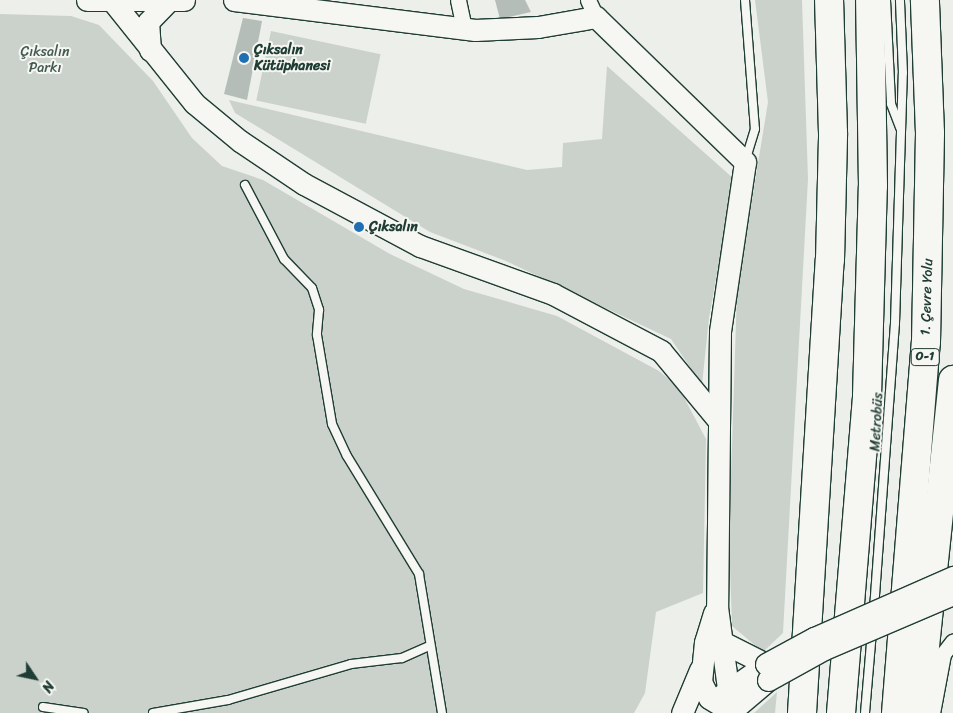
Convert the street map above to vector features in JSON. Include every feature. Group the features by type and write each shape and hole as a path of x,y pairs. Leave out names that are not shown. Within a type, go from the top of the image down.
{"highway":[{"path":"802,713 830,260 833,133 829,0"},
{"path":"841,713 867,396 873,186 870,0"},
{"name":"1. Çevre Yolu","path":"896,713 926,333 930,133 926,0"},
{"name":"O-1","path":"918,713 953,380"}],"street":[{"path":"87,0 184,0"},
{"path":"150,51 148,22 169,0"},
{"path":"234,0 331,6 464,28 538,27 593,6 745,162 720,332 718,376 717,606 720,641 721,706"},
{"path":"458,0 464,28"},
{"path":"114,1 150,51 194,102 240,141 304,184 420,246 552,294 605,319 661,351 718,420"},
{"path":"690,386 706,388 718,376"},
{"path":"721,706 814,638 953,576"},
{"path":"767,672 953,594"},
{"path":"682,713 700,670 717,606"},
{"path":"720,641 767,672"},
{"path":"932,713 943,654 953,641"},
{"path":"700,670 704,690 721,706"}],"lane":[{"path":"745,0 755,129 745,162"},
{"name":"Metrobüs","path":"886,0 891,104 901,132"},
{"name":"Metrobüs","path":"865,713 889,441 901,132 900,0"},
{"path":"245,185 284,259 312,288 319,310 317,336 332,424 347,456 419,574 429,646 442,713"},
{"path":"153,713 228,700 351,664 402,658 429,646"},
{"path":"43,707 84,713"}],"green space":[{"path":"755,0 802,0 808,179 783,633 763,652 732,626 729,537 737,292 768,102"},
{"name":"Çıksalın Parkı","path":"0,14 71,16 99,25 153,81 192,138 222,166 263,180 390,254 464,289 557,316 659,371 679,388 706,439 703,593 656,612 645,693 634,713 0,713"},
{"path":"271,31 381,54 366,124 256,100"},
{"path":"607,66 734,179 709,318 702,385 671,339 506,261 430,232 235,113 229,100 527,170 562,167 563,143 602,139"},
{"path":"777,692 775,713 754,713"}],"building":[{"path":"495,0 525,0 531,12 500,19"},
{"name":"Çıksalın Kütüphanesi","path":"243,18 262,21 247,100 224,94"}],"place":[{"name":"Çıksalın Kütüphanesi","path":"244,58"},
{"name":"Çıksalın","path":"359,227"}]}
